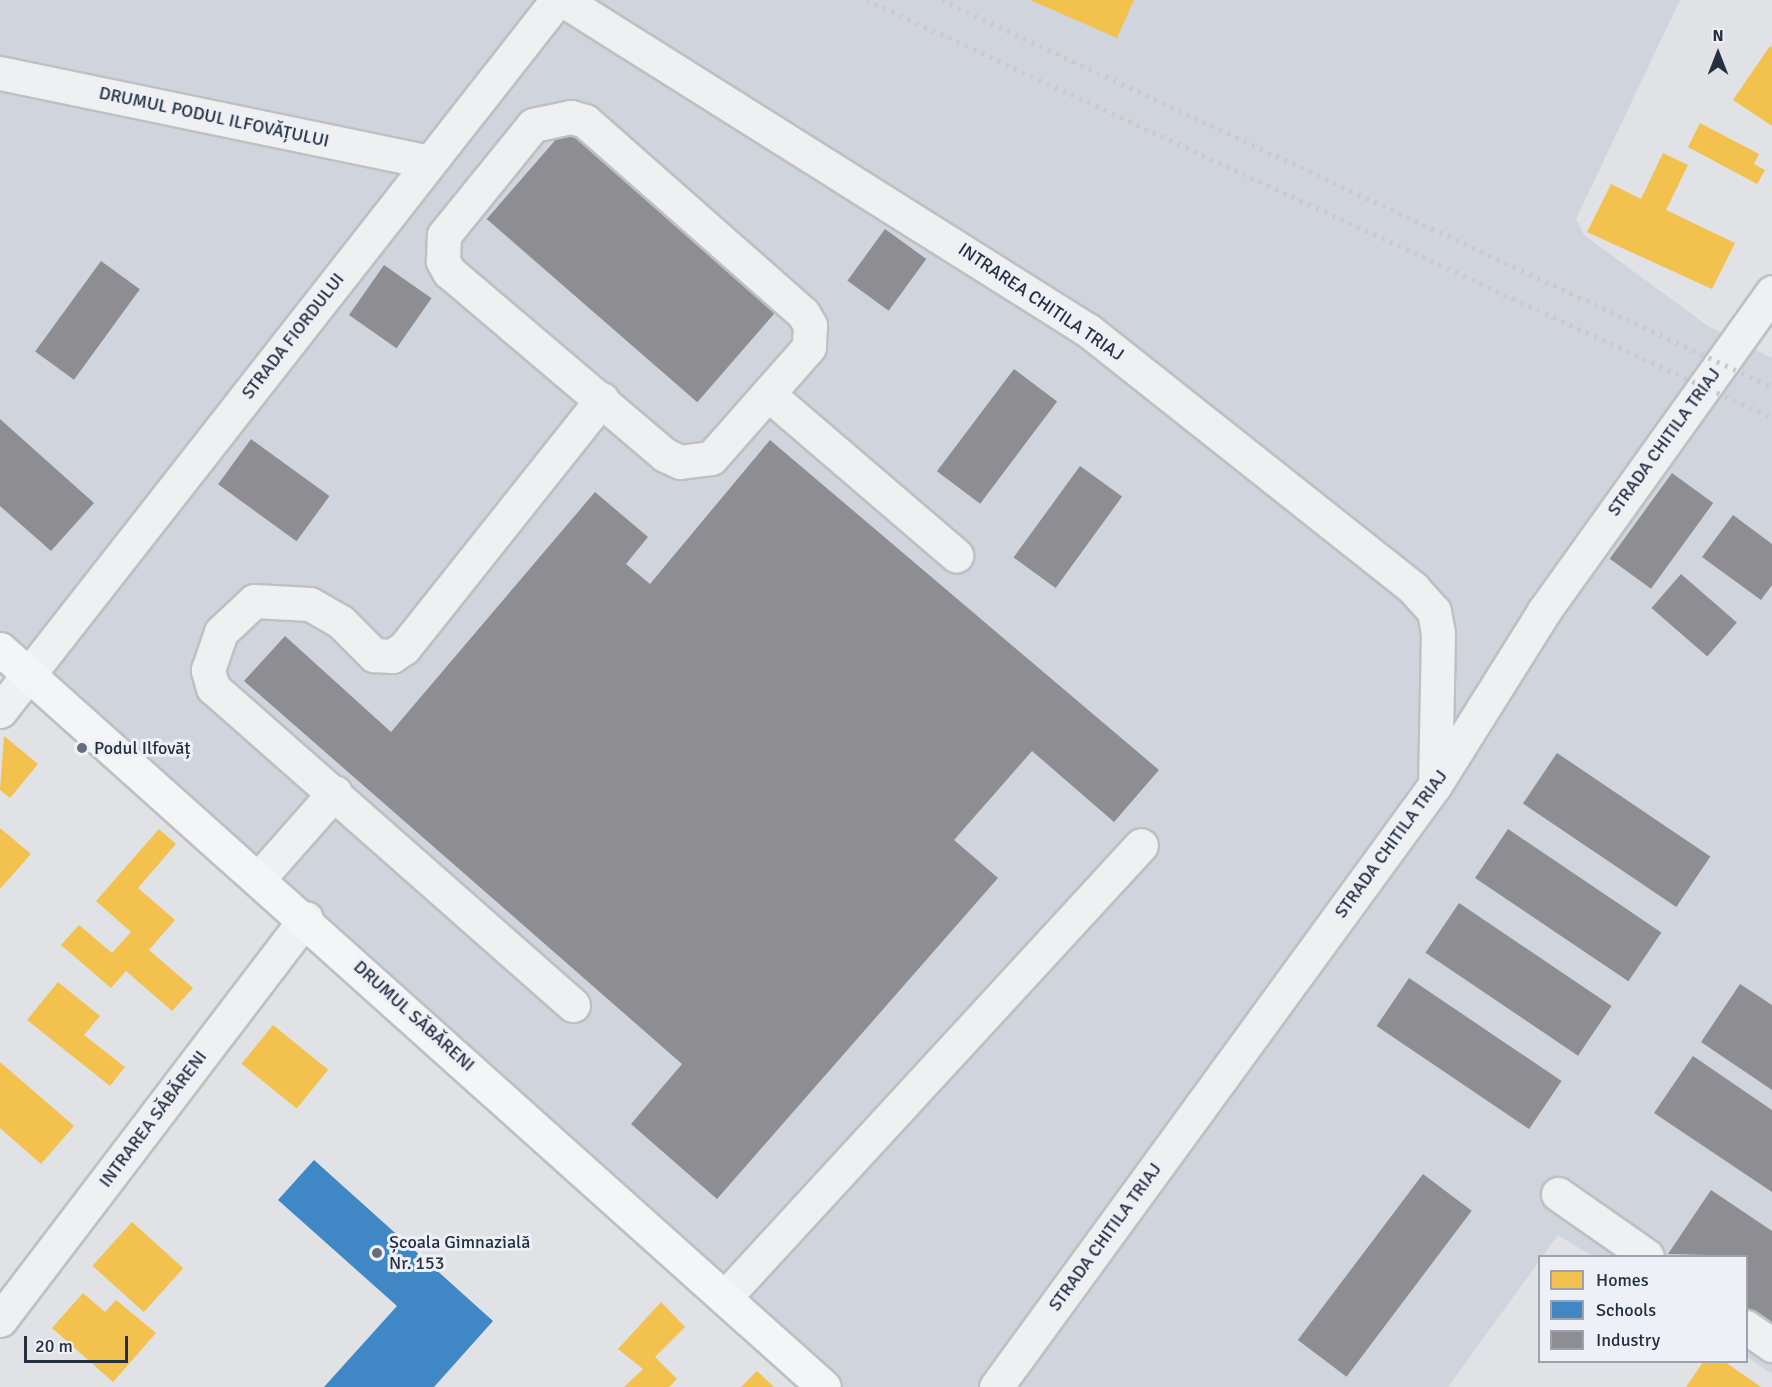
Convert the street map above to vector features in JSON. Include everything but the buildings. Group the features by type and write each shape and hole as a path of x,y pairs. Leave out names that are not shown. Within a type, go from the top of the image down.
{"main road":[{"name":"DRUMUL SĂBĂRENI","path":"0,649 306,918 824,1387"}],"street":[{"name":"STRADA FIORDULUI","path":"0,711 557,0"},
{"name":"INTRAREA CHITILA TRIAJ","path":"562,0 1089,331 1413,588 1434,611 1438,633 1435,785"},
{"name":"DRUMUL PODUL ILFOVĂȚULUI","path":"0,73 429,162"},
{"path":"548,121 585,122 804,313 810,325 809,347 711,458 696,462 665,455 602,399 448,272 443,261 444,235 533,126 548,121"},
{"name":"STRADA CHITILA TRIAJ","path":"996,1387 1435,785 1544,611 1772,293"},
{"path":"768,394 956,555"},
{"path":"573,1005 335,792 213,688 210,655 221,632 254,601 276,599 310,604 340,622 375,655 392,656 404,648 602,399"},
{"path":"260,877 335,792"},
{"path":"725,1297 1141,845"},
{"name":"INTRAREA SĂBĂRENI","path":"0,1320 306,918"},
{"path":"1558,1194 1644,1255"},
{"path":"1748,1328 1772,1345"}],"shaded area":[{"path":"0,0 1680,0 1576,219 1584,235 1708,326 1772,358 1772,1374 1748,1358 1748,1255 1590,1255 1558,1235 1544,1255 1538,1255 1538,1263 1448,1387 799,1387 0,670"}],"railway":[{"path":"867,0 1772,418"},
{"path":"942,0 1772,387"}],"place":[{"name":"Podul Ilfovăț","path":"82,748"},
{"name":"Școala Gimnazială Nr. 153","path":"377,1253"}]}
